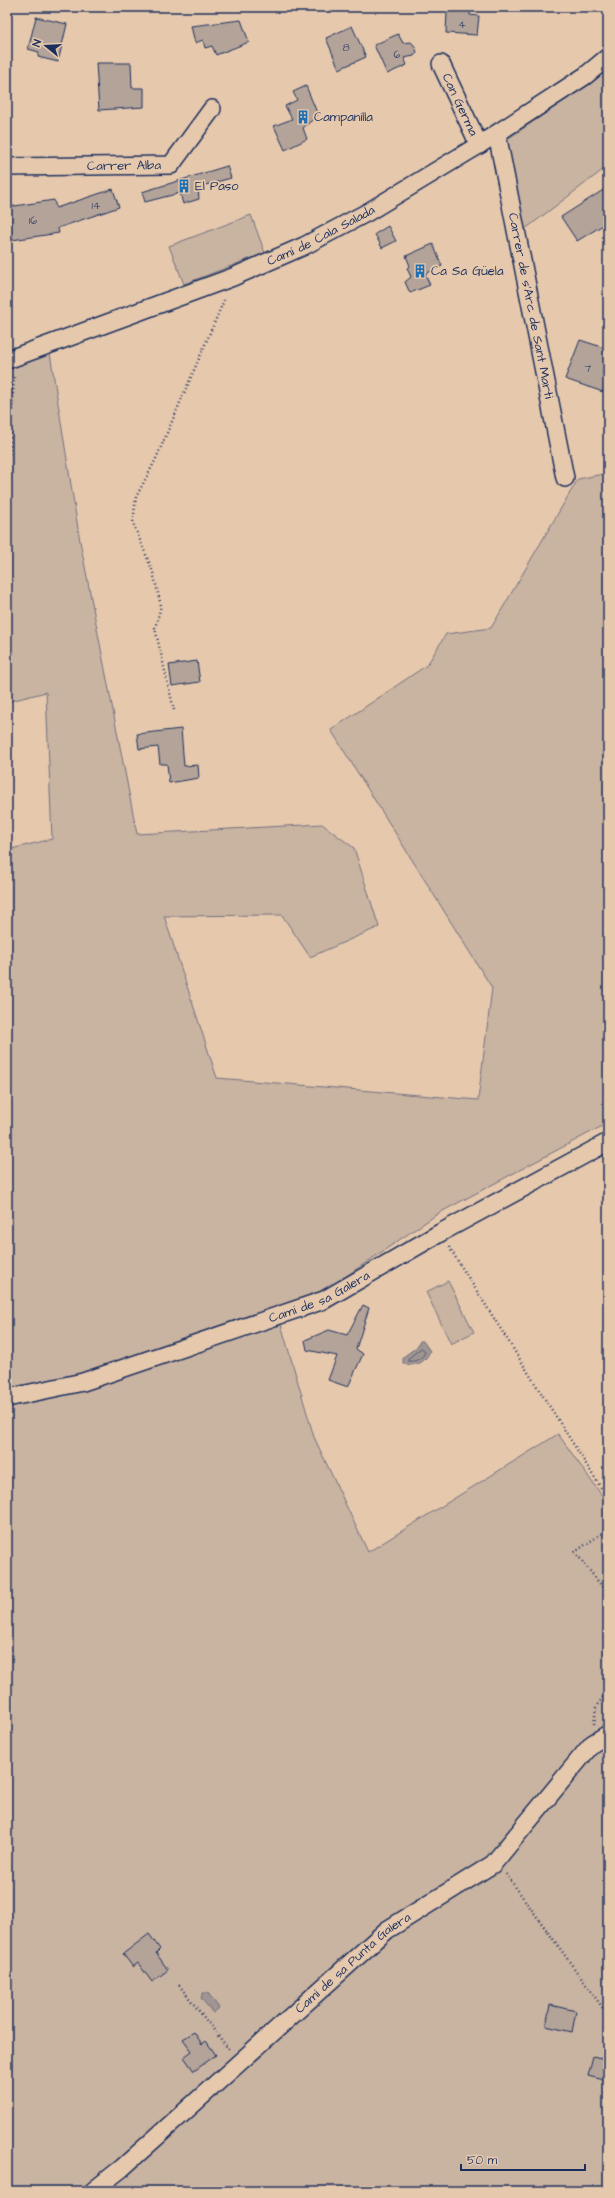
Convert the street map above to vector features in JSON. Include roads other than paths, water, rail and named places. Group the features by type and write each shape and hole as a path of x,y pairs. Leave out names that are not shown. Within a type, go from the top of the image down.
{"street":[{"name":"Camí de Cala Salada","path":"11,358 233,277 304,246 355,219 480,145 585,76 608,57"},
{"name":"Can Germa","path":"441,64 480,145"},
{"name":"Carrer Alba","path":"7,167 171,165 212,109"},
{"name":"Carrer de s'Arc de Sant Marti","path":"497,134 565,478"},
{"name":"Camí de sa Galera","path":"7,1398 83,1382 324,1300 440,1233 608,1142"},
{"name":"Camí de sa Punta Galera","path":"93,2191 128,2163 238,2062 387,1930 493,1864 592,1744 608,1734"}],"water":[{"path":"420,1341 423,1341 430,1351 426,1359 420,1363 412,1365 403,1364 403,1357 417,1347"},
{"path":"203,1993 208,1993 219,2008 213,2013 201,1998"}],"place":[{"name":"Campanilla","path":"303,117"},
{"name":"El Paso","path":"184,186"},
{"name":"Ca Sa Güela","path":"420,271"}]}
